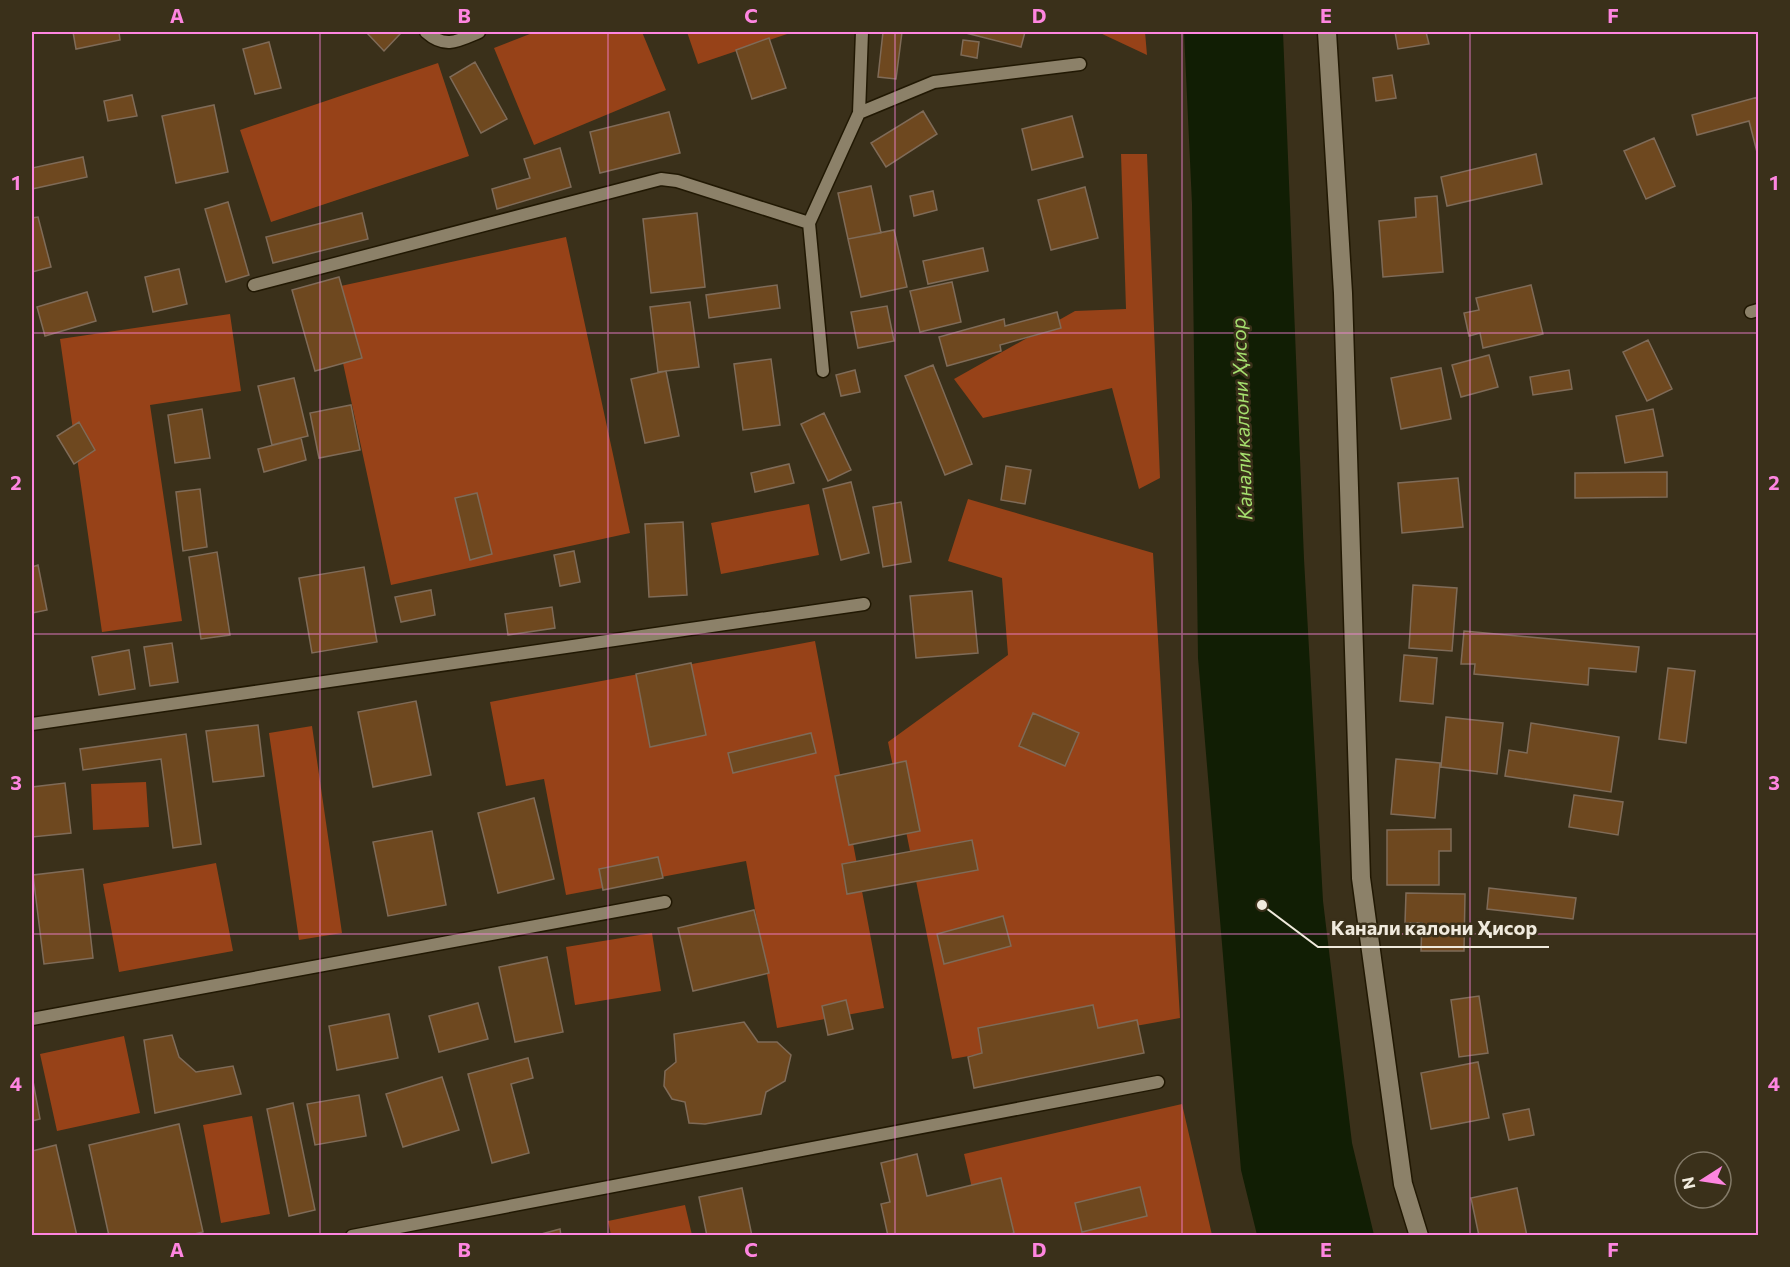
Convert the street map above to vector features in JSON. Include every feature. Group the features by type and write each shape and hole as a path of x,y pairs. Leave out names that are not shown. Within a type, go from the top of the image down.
{"street":[{"path":"1326,32 1343,293 1361,878 1403,1184 1419,1236"}],"lane":[{"path":"426,32 433,38 446,43 458,41 479,32"},
{"path":"823,371 809,223 859,113 862,32"},
{"path":"859,113 934,82 1080,64"},
{"path":"254,285 661,179 677,181 809,223"},
{"path":"32,724 864,604"},
{"path":"32,1018 665,902"},
{"path":"352,1236 1158,1082"}],"shaded area":[{"path":"535,32 642,32 666,90 534,145 494,48"},
{"path":"687,32 789,32 790,33 698,64"},
{"path":"1098,32 1145,32 1147,55"},
{"path":"438,63 469,156 271,222 240,130"},
{"path":"1121,154 1147,154 1160,478 1139,489 1112,388 983,418 954,379 1075,311 1126,309"},
{"path":"566,237 630,533 391,585 327,289"},
{"path":"230,314 241,391 150,405 182,621 102,632 60,339"},
{"path":"968,499 1153,553 1180,1018 952,1059 888,742 1008,655 1002,578 948,561"},
{"path":"809,504 819,555 721,574 711,523"},
{"path":"815,641 884,1008 777,1028 746,861 566,895 544,779 506,786 490,702"},
{"path":"312,726 342,933 299,940 269,733"},
{"path":"146,782 149,827 93,830 91,784"},
{"path":"216,863 233,951 119,972 103,884"},
{"path":"652,933 661,991 575,1005 566,947"},
{"path":"124,1036 140,1113 57,1131 40,1054"},
{"path":"1182,1104 1212,1235 983,1235 964,1154"},
{"path":"252,1116 270,1214 221,1223 203,1125"},
{"path":"685,1205 692,1235 611,1235 608,1221"}],"water":[{"path":"1184,32 1283,32 1304,559 1323,901 1352,1143 1374,1235 1257,1235 1241,1170 1198,658 1192,204"}],"building":[{"path":"73,32 119,32 120,40 76,49"},
{"path":"366,32 398,32 400,34 384,51"},
{"path":"883,32 902,32 896,79 878,77"},
{"path":"962,32 1025,32 1021,47"},
{"path":"1395,32 1426,32 1429,44 1398,49"},
{"path":"769,38 786,88 752,99 736,50"},
{"path":"963,40 979,42 977,58 961,55"},
{"path":"269,42 281,88 255,94 243,49"},
{"path":"475,62 507,119 481,133 450,77"},
{"path":"1392,75 1396,98 1376,101 1373,78"},
{"path":"132,95 137,116 108,121 104,101"},
{"path":"1758,97 1758,156 1749,121 1697,135 1692,115"},
{"path":"214,105 228,172 176,183 162,116"},
{"path":"923,111 937,134 886,167 871,143"},
{"path":"669,112 680,153 600,173 590,132"},
{"path":"1072,116 1083,157 1032,170 1022,129"},
{"path":"1654,138 1675,186 1646,199 1624,151"},
{"path":"560,148 571,187 497,209 492,189 530,178 524,159"},
{"path":"1536,154 1542,184 1447,206 1441,177"},
{"path":"83,157 87,177 32,189 32,168"},
{"path":"871,186 881,233 848,239 838,193"},
{"path":"1085,187 1098,238 1051,250 1038,200"},
{"path":"933,191 937,210 914,216 910,196"},
{"path":"1437,196 1443,272 1383,277 1379,221 1416,217 1415,198"},
{"path":"228,202 249,275 226,282 205,209"},
{"path":"362,213 368,239 273,263 266,237"},
{"path":"697,213 705,287 651,293 643,219"},
{"path":"38,217 51,267 32,272 32,218"},
{"path":"894,230 907,287 861,297 848,239"},
{"path":"983,248 988,271 928,284 923,261"},
{"path":"179,269 187,304 153,312 145,277"},
{"path":"339,277 362,358 315,371 292,290"},
{"path":"952,282 961,322 920,332 910,291"},
{"path":"777,285 780,308 709,318 706,295"},
{"path":"1531,285 1543,334 1483,348 1480,333 1469,336 1464,313 1479,310 1476,298"},
{"path":"87,292 96,321 45,336 37,307"},
{"path":"690,302 699,367 658,372 650,307"},
{"path":"887,306 894,341 858,348 851,312"},
{"path":"1057,312 1061,328 1000,345 1001,351 947,366 939,337 1004,319 1005,326"},
{"path":"1648,340 1672,389 1647,401 1623,352"},
{"path":"1489,355 1498,387 1461,397 1452,365"},
{"path":"771,359 780,425 743,430 734,364"},
{"path":"933,365 972,464 945,475 905,376"},
{"path":"1441,368 1451,419 1401,429 1391,378"},
{"path":"855,370 860,392 841,396 836,375"},
{"path":"1569,370 1572,389 1533,395 1530,377"},
{"path":"666,371 679,436 645,443 631,379"},
{"path":"294,378 308,436 272,445 258,386"},
{"path":"351,405 360,450 319,458 310,413"},
{"path":"202,409 210,458 175,463 168,415"},
{"path":"1653,409 1663,456 1625,463 1616,416"},
{"path":"824,413 851,470 828,481 801,424"},
{"path":"79,422 95,450 74,464 57,436"},
{"path":"301,438 306,460 264,472 258,449"},
{"path":"789,464 794,483 755,492 751,473"},
{"path":"1006,466 1031,470 1025,504 1001,500"},
{"path":"1667,472 1667,497 1575,498 1575,473"},
{"path":"1458,478 1463,527 1402,533 1398,483"},
{"path":"851,482 869,553 841,560 823,489"},
{"path":"200,489 207,547 183,551 176,492"},
{"path":"477,493 492,554 470,560 455,498"},
{"path":"901,502 911,562 883,567 873,507"},
{"path":"683,522 687,595 649,597 645,524"},
{"path":"574,551 580,582 560,586 554,555"},
{"path":"217,552 230,635 201,639 189,557"},
{"path":"38,565 47,610 32,613 32,567"},
{"path":"364,567 377,642 312,653 299,578"},
{"path":"1413,585 1457,588 1452,651 1409,648"},
{"path":"431,590 435,615 401,622 395,597"},
{"path":"972,591 978,653 916,658 910,596"},
{"path":"552,607 555,628 508,635 505,614"},
{"path":"1464,631 1639,647 1636,672 1589,668 1588,685 1474,674 1475,664 1461,664"},
{"path":"172,643 178,682 150,686 144,647"},
{"path":"129,650 135,689 99,695 92,657"},
{"path":"1404,655 1437,658 1433,704 1400,701"},
{"path":"691,663 706,735 650,747 636,674"},
{"path":"1668,668 1695,671 1686,743 1659,739"},
{"path":"416,701 431,775 373,787 358,712"},
{"path":"1033,713 1079,733 1065,766 1019,746"},
{"path":"1446,717 1503,723 1497,774 1441,767"},
{"path":"1531,723 1619,737 1611,792 1505,776 1509,750 1527,753"},
{"path":"258,725 264,776 213,782 206,731"},
{"path":"811,733 816,753 733,773 728,753"},
{"path":"186,734 201,844 173,848 161,759 83,770 80,749"},
{"path":"1396,759 1440,763 1435,818 1391,814"},
{"path":"906,761 920,831 849,845 835,776"},
{"path":"65,783 71,833 32,837 32,787"},
{"path":"1574,795 1623,802 1618,835 1569,827"},
{"path":"534,798 554,879 498,893 478,813"},
{"path":"1451,829 1451,851 1439,851 1439,885 1387,885 1387,830"},
{"path":"432,831 446,905 388,916 373,842"},
{"path":"972,840 978,870 847,894 842,864"},
{"path":"658,857 663,878 603,890 599,869"},
{"path":"83,869 93,958 44,964 33,875"},
{"path":"1489,888 1576,898 1573,919 1487,909"},
{"path":"1406,893 1465,894 1464,951 1421,951 1422,923 1405,923"},
{"path":"754,910 769,973 693,991 678,928"},
{"path":"1003,916 1011,946 944,964 937,934"},
{"path":"547,957 563,1032 515,1042 499,967"},
{"path":"1479,996 1488,1053 1459,1057 1451,1000"},
{"path":"846,1000 853,1029 828,1035 822,1006"},
{"path":"478,1003 488,1039 439,1052 429,1016"},
{"path":"1093,1005 1098,1028 1137,1020 1144,1053 974,1088 968,1057 982,1053 978,1028"},
{"path":"389,1014 398,1058 337,1070 329,1026"},
{"path":"744,1022 758,1042 777,1042 791,1055 785,1081 766,1092 761,1114 705,1124 689,1123 685,1102 672,1099 664,1086 665,1071 676,1062 674,1034"},
{"path":"172,1035 179,1057 196,1072 233,1066 241,1094 155,1113 144,1040"},
{"path":"528,1058 533,1078 511,1084 529,1153 492,1163 468,1074"},
{"path":"1478,1062 1489,1118 1431,1129 1421,1073"},
{"path":"32,1076 40,1119 32,1121"},
{"path":"442,1077 459,1130 403,1147 386,1094"},
{"path":"359,1095 366,1136 315,1145 307,1104"},
{"path":"293,1103 315,1210 289,1216 267,1109"},
{"path":"1529,1109 1534,1135 1509,1140 1503,1114"},
{"path":"179,1124 203,1232 186,1236 109,1236 89,1145"},
{"path":"56,1145 77,1236 32,1236 32,1151"},
{"path":"917,1154 927,1196 1001,1178 1014,1233 1002,1236 888,1236 881,1204 890,1202 881,1163"},
{"path":"1140,1187 1147,1216 1082,1232 1075,1203"},
{"path":"742,1188 752,1236 707,1236 699,1197"},
{"path":"1517,1188 1527,1236 1479,1236 1471,1198"},
{"path":"560,1229 561,1236 534,1236"}],"place":[{"name":"Канали калони Ҳисор","path":"1262,905"}]}
